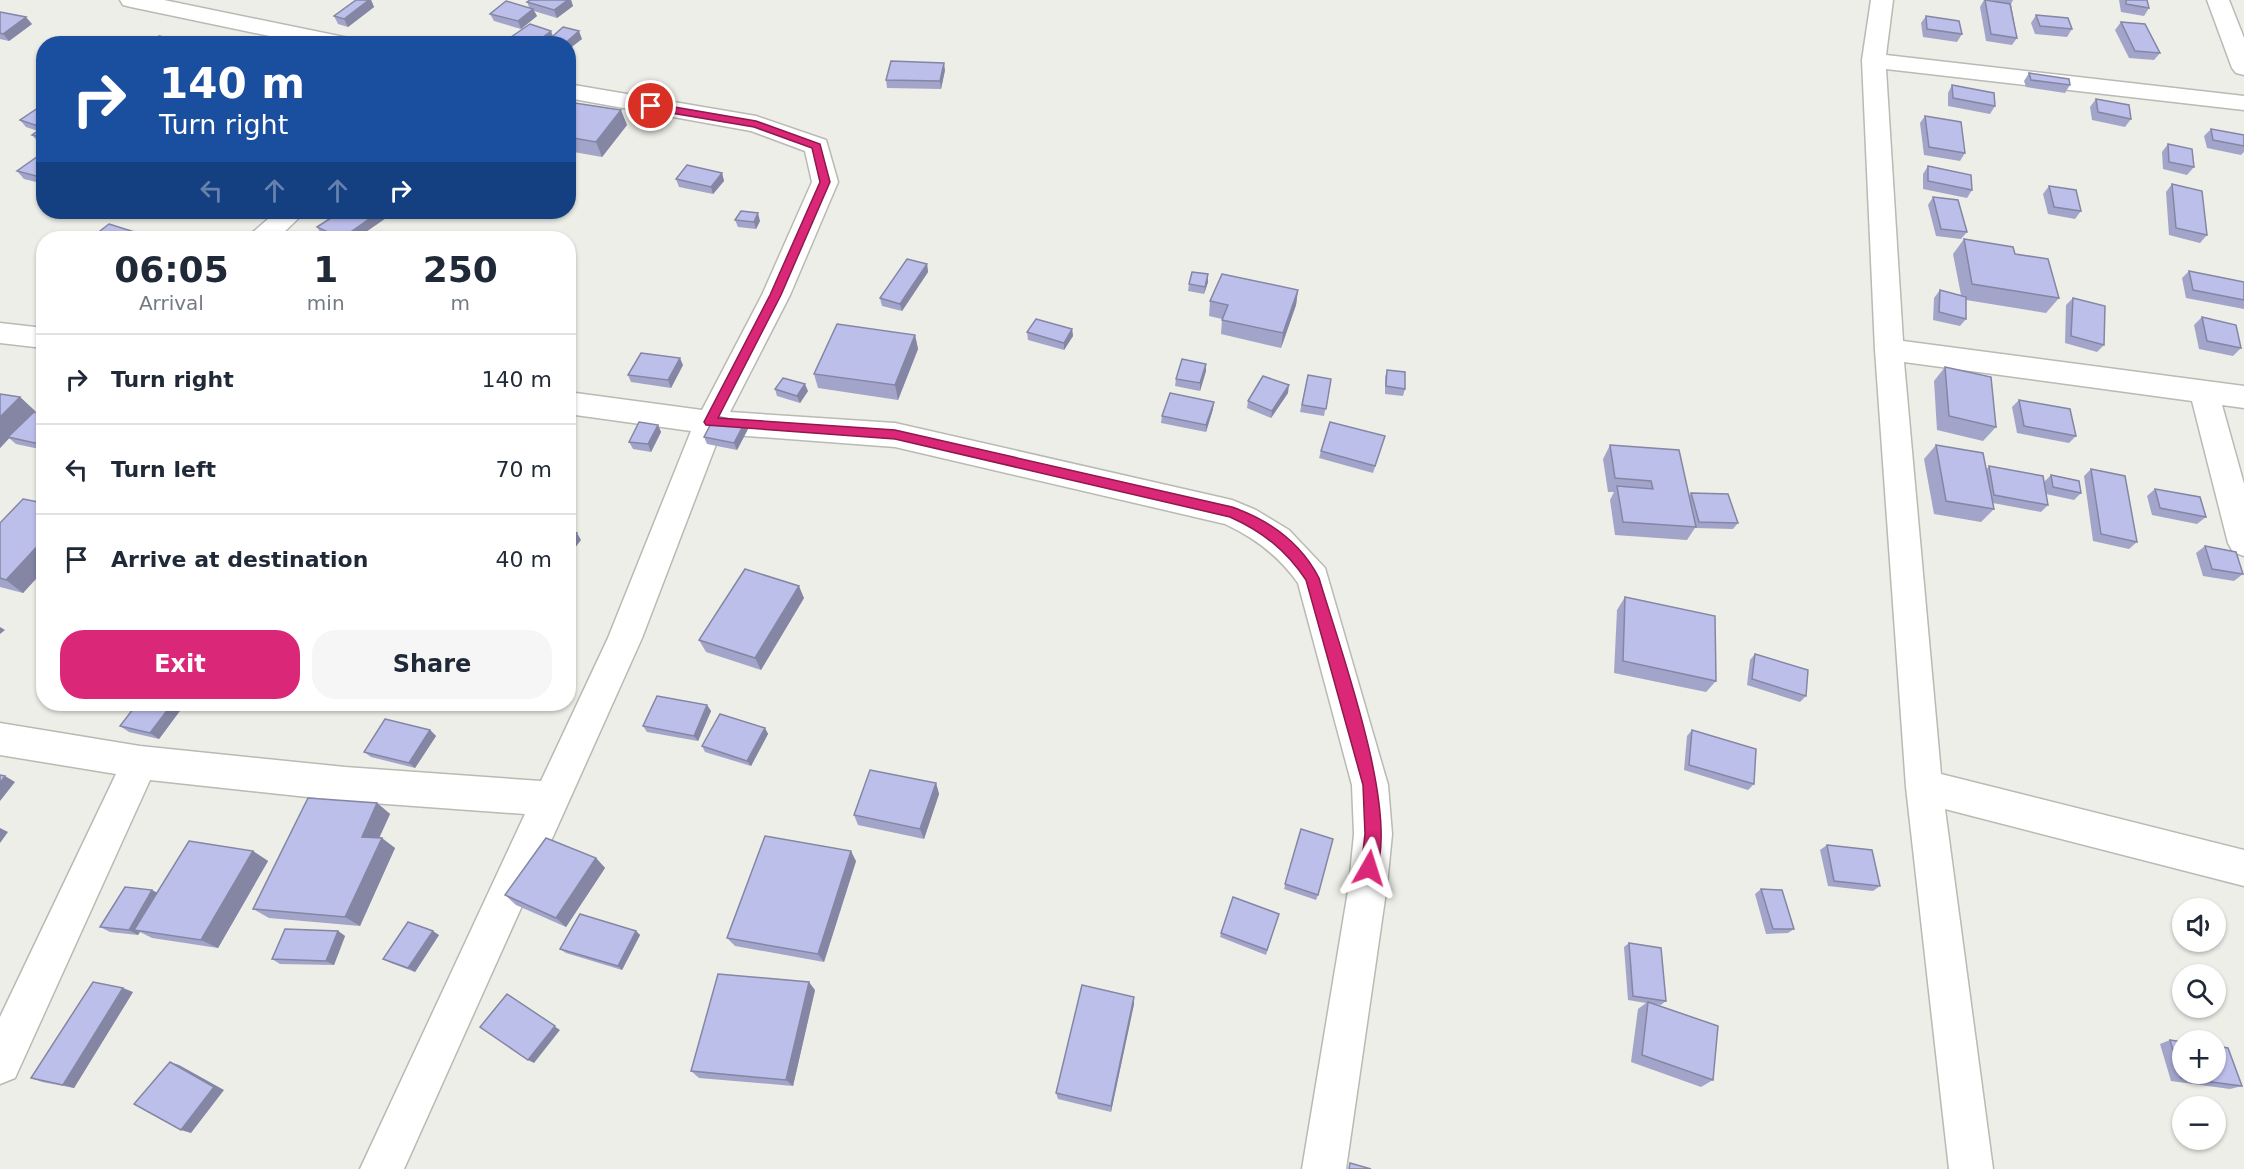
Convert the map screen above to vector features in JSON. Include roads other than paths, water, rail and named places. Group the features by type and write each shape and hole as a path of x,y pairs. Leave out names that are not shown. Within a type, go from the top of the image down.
{"street":[{"path":"131,0 305,36"},
{"path":"1882,0 1874,60 1889,350 1924,787 1971,1169"},
{"path":"2218,0 2244,68"},
{"path":"1874,60 2244,103"},
{"path":"382,1169 625,638 710,422 776,295 825,182 817,146 756,124 576,92"},
{"path":"270,231 284,219"},
{"path":"0,333 36,337"},
{"path":"1889,350 2244,397"},
{"path":"2204,392 2244,543"},
{"path":"576,404 710,422 895,435 1232,513 1257,523 1279,538 1298,556 1313,578 1359,738 1370,785 1373,834 1368,885 1324,1169"},
{"path":"0,740 140,762 345,784 550,799"},
{"path":"0,1063 140,762"},
{"path":"1924,787 2244,868"}]}
